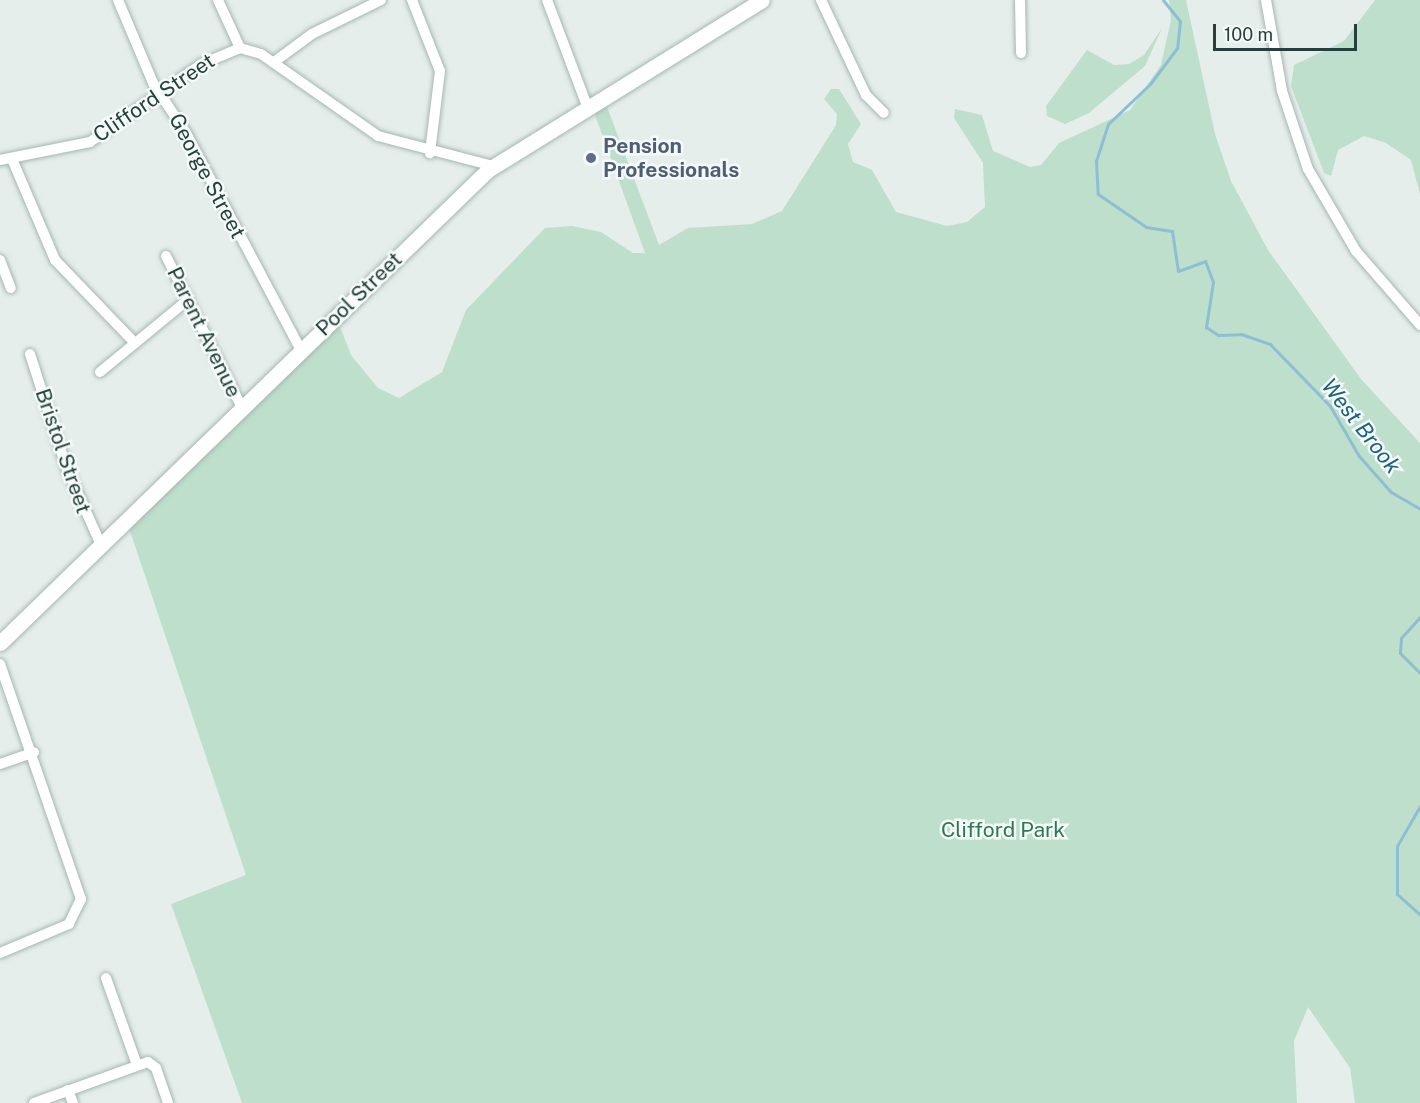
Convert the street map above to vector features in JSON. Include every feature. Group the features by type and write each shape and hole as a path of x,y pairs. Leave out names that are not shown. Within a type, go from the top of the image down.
{"main road":[{"name":"Pool Street","path":"0,643 493,166 586,106 762,0"}],"street":[{"name":"George Street","path":"118,0 160,92 301,351"},
{"path":"218,0 240,48"},
{"path":"274,62 312,34 381,0"},
{"path":"412,0 440,71 430,153"},
{"path":"547,0 586,106"},
{"path":"821,0 866,95 884,113"},
{"path":"1020,0 1021,53"},
{"path":"1266,0 1282,91 1308,169 1356,250 1420,325"},
{"name":"Clifford Street","path":"0,160 90,142 160,92 240,48 274,62 364,129 430,153 481,159 493,166"},
{"path":"12,159 55,260 135,343"},
{"name":"Parent Avenue","path":"166,256 242,408"},
{"path":"0,260 11,288"},
{"path":"100,372 189,299"},
{"name":"Bristol Street","path":"30,354 67,469 101,545"},
{"path":"0,664 34,752 80,892 78,914 65,927 0,952"},
{"path":"0,764 34,752"},
{"path":"106,978 137,1065"},
{"path":"34,1103 137,1065 154,1065 168,1103"},
{"path":"68,1090 73,1103"}],"green space":[{"name":"Clifford Park","path":"1169,0 1186,0 1215,134 1231,181 1268,250 1361,379 1420,443 1420,1103 1355,1103 1350,1068 1308,1007 1294,1041 1297,1103 242,1103 171,904 246,875 129,528 339,324 351,355 378,388 399,398 442,372 466,310 545,228 572,226 601,232 633,253 645,253 594,112 606,104 659,245 688,228 752,224 782,211 836,125 837,114 824,99 831,89 839,89 861,124 848,144 853,162 872,170 896,212 947,226 967,222 985,207 983,163 954,118 955,109 982,115 993,151 1030,167 1041,165 1059,143 1130,110 1161,65 1171,20"},
{"path":"1375,0 1420,0 1420,194 1411,160 1386,143 1364,136 1338,150 1331,176 1324,173 1291,86 1294,65 1344,41"},
{"path":"1162,28 1145,66 1089,113 1065,124 1047,116 1046,106 1087,50 1114,65 1129,64 1144,55"}],"waterway":[{"name":"West Brook","path":"1163,0 1180,21 1177,48 1150,84 1108,124 1096,161 1098,194 1146,227 1172,231 1178,271 1205,261 1213,282 1206,327 1218,335 1241,334 1270,344 1330,406 1359,456 1391,492 1420,509"},
{"name":"West Brook","path":"1420,617 1401,638 1400,653 1420,673"},
{"name":"West Brook","path":"1420,806 1397,846 1397,894 1420,915"}],"place":[{"name":"Pension Professionals","path":"591,158"}]}
